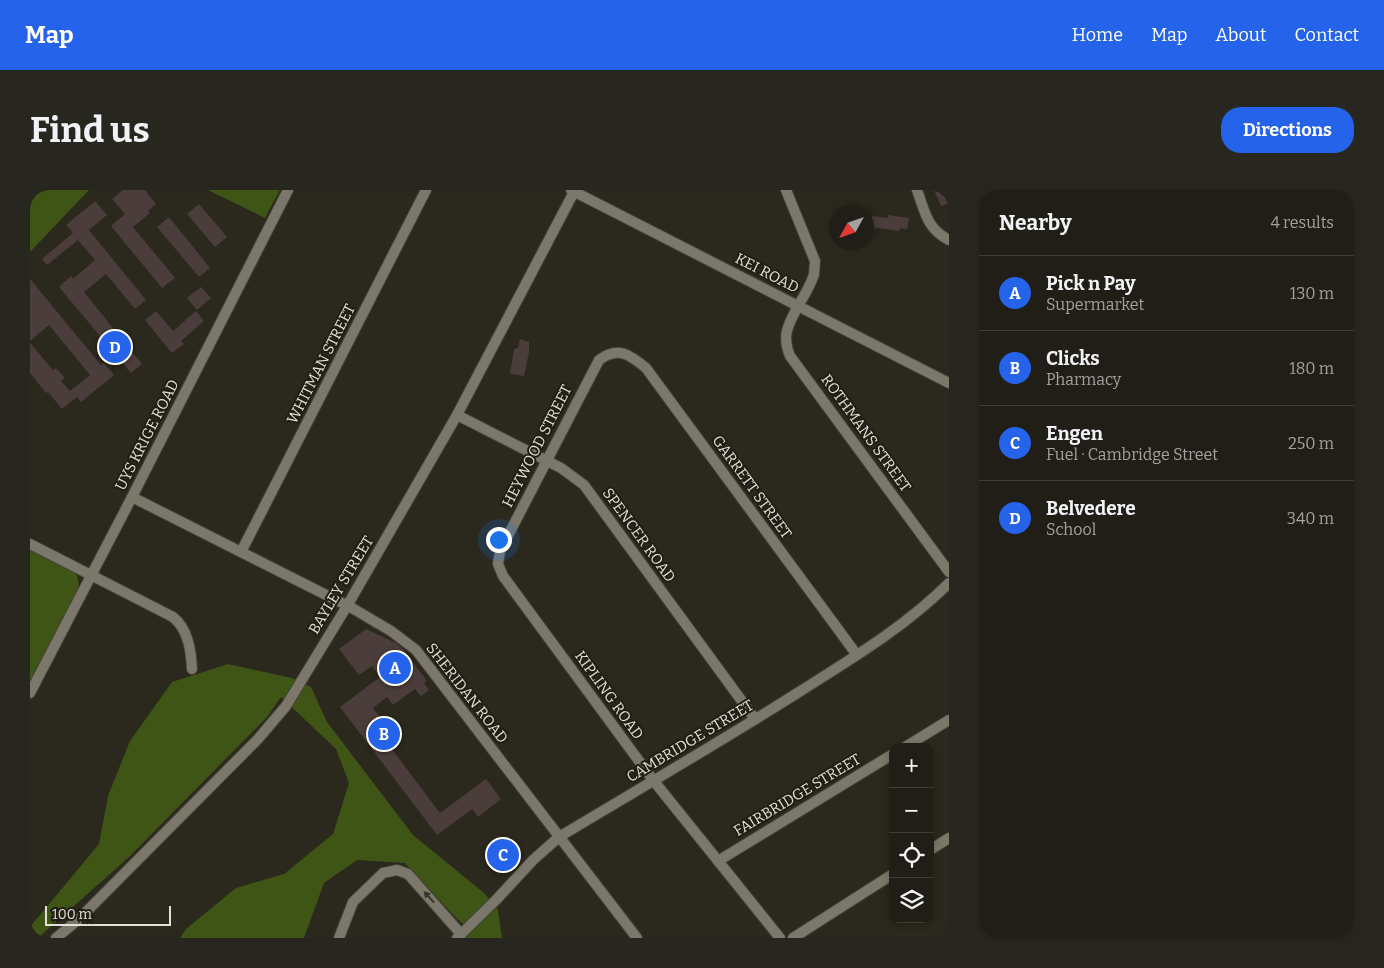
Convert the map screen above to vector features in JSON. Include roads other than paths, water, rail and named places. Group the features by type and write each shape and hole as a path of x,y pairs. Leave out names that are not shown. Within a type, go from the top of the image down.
{"street":[{"name":"UYS KRIGE ROAD","path":"30,693 288,190"},
{"name":"WHITMAN STREET","path":"241,552 426,190"},
{"name":"ROTHMANS STREET","path":"786,190 815,261 816,268 786,331 786,344 790,356 949,572"},
{"path":"917,190 932,228 940,236 949,240"},
{"name":"KEI ROAD","path":"574,191 949,383"},
{"name":"BAYLEY STREET","path":"56,938 79,918 156,842 276,720 286,706 347,606 457,415 574,191"},
{"name":"HEYWOOD STREET","path":"498,560 503,546 595,365 605,356 612,353"},
{"name":"GARRETT STREET","path":"612,353 626,354 646,368 857,656"},
{"name":"SPENCER ROAD","path":"457,415 547,460 566,471 584,485 755,719"},
{"name":"SHERIDAN ROAD","path":"132,497 347,606 391,631 416,650 638,938"},
{"path":"30,544 173,617 183,629 191,651 192,669"},
{"name":"KIPLING ROAD","path":"498,560 503,576 653,780 780,938"},
{"name":"CAMBRIDGE STREET","path":"459,936 533,860 559,837 857,656 906,621 949,583"},
{"path":"912,743 949,720"},
{"name":"FAIRBRIDGE STREET","path":"718,861 889,756"},
{"path":"934,847 949,838"},
{"path":"339,938 353,902 383,873 394,870 403,871 408,874 459,936"},
{"path":"793,938 889,877"}],"place":[{"name":"Belvedere","path":"115,347"},
{"name":"Pick n Pay","path":"395,668"},
{"name":"Clicks","path":"384,734"},
{"name":"Engen","path":"503,855"}]}
